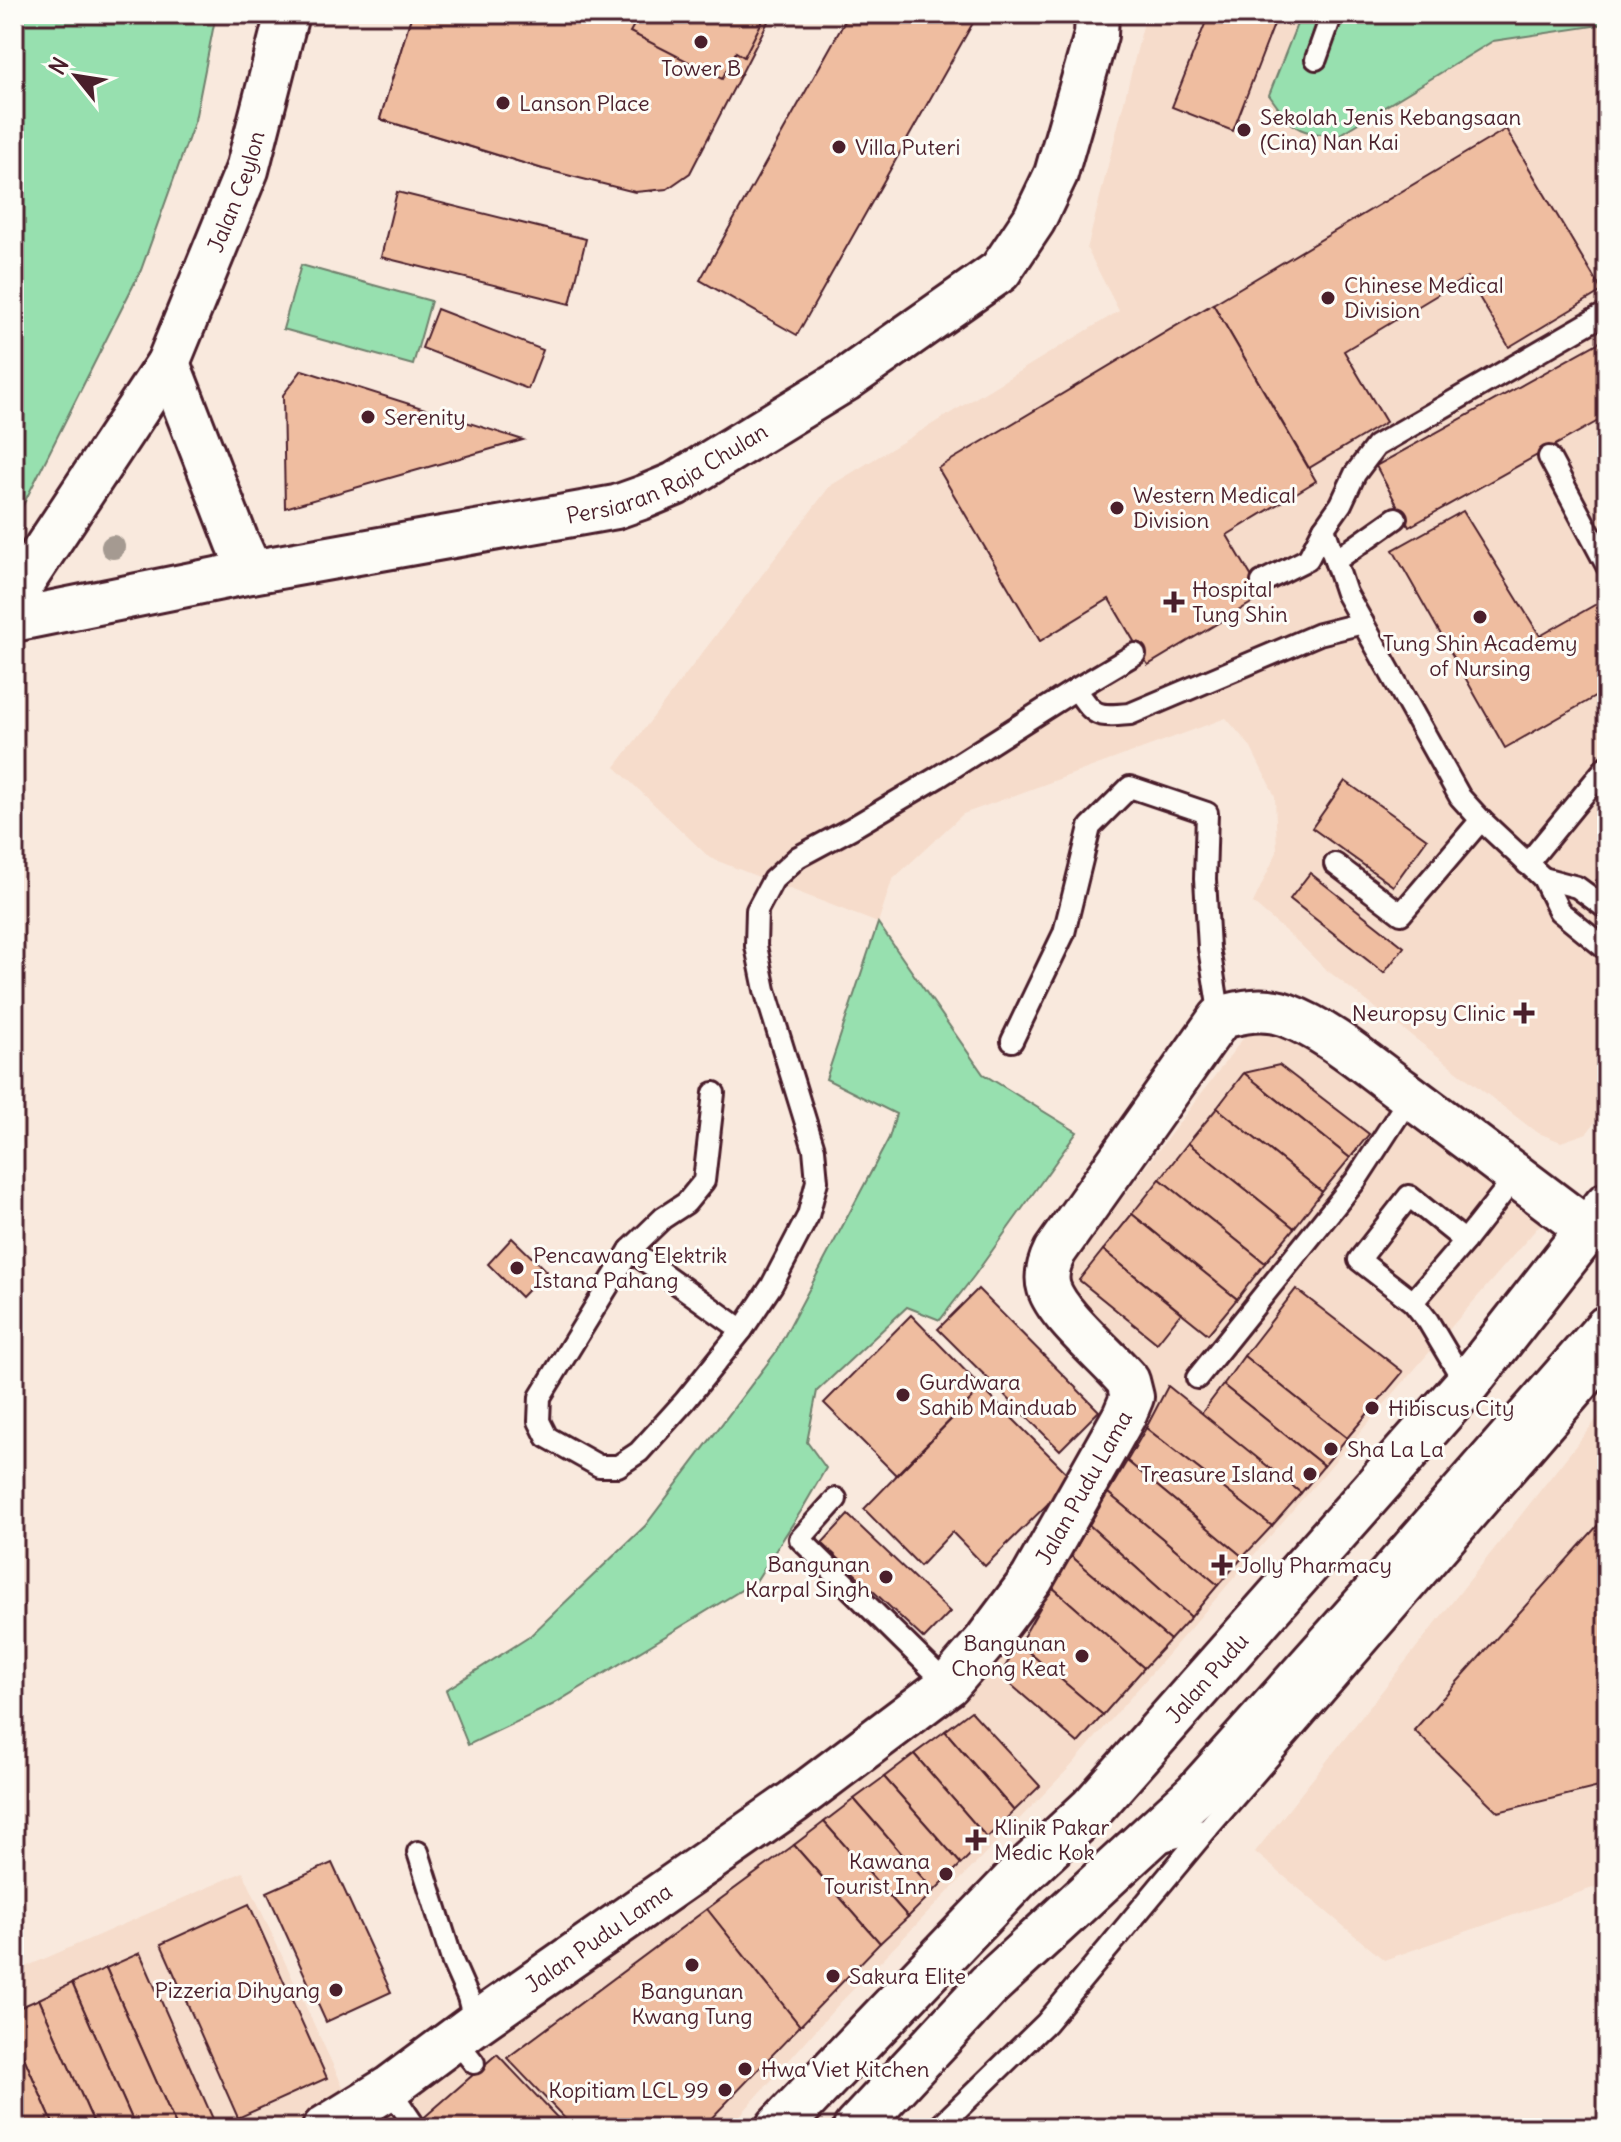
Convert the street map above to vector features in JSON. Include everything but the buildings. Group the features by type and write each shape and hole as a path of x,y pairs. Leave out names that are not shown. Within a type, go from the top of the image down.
{"main road":[{"name":"Jalan Pudu","path":"778,2128 1017,1878 1092,1808 1466,1385 1598,1217"},
{"path":"856,2128 989,1985 1197,1793 1607,1328"}],"street":[{"name":"Jalan Ceylon","path":"14,596 168,363 247,170 287,14"},
{"name":"Persiaran Raja Chulan","path":"14,620 251,572 616,507 675,484 845,380 1000,271 1034,220 1056,174 1096,35 1097,14"},
{"path":"168,363 251,572"},
{"path":"1220,1018 1256,1010 1286,1015 1336,1041 1516,1176 1598,1217"},
{"name":"Jalan Pudu Lama","path":"324,2128 468,2042 948,1685 984,1643 1032,1579 1132,1397 1128,1381 1054,1302 1047,1278 1051,1260 1220,1018"}],"lane":[{"path":"1316,59 1332,14"},
{"path":"1262,582 1308,559 1355,474 1376,446 1599,317"},
{"path":"1549,457 1607,566"},
{"path":"1335,561 1396,518"},
{"path":"1324,528 1346,593 1460,797 1543,878 1559,911 1607,950"},
{"path":"1076,689 1090,710 1104,716 1130,714 1319,634 1363,623"},
{"path":"714,1093 704,1181 686,1203 663,1218 630,1250 540,1397 539,1421 547,1437 599,1466 618,1466 639,1452 685,1401 742,1330 772,1285 808,1216 817,1181 814,1149 765,990 756,946 757,910 773,880 798,857 938,777 1135,654"},
{"path":"1527,864 1607,766"},
{"path":"1012,1041 1064,933 1090,827 1130,787 1207,813 1205,879 1209,948 1220,1018"},
{"path":"1335,864 1401,914 1481,820"},
{"path":"1543,878 1577,887 1607,909"},
{"path":"1197,1378 1356,1180 1410,1097"},
{"path":"1413,1302 1516,1176"},
{"path":"1465,1241 1409,1196 1359,1260 1413,1302 1428,1321 1466,1385"},
{"path":"630,1250 742,1330"},
{"path":"938,2128 1046,2023 1208,1828 1607,1366"},
{"path":"836,1499 800,1539 948,1685"},
{"path":"1138,1848 1208,1828"},
{"path":"418,1852 453,1963 468,1997 468,2042"},
{"path":"389,2088 412,2122"}],"shaded area":[{"name":"Hospital Tung Shin","path":"1146,14 1607,14 1607,1106 1587,1133 1561,1142 1536,1132 1324,968 1253,903 1277,852 1275,796 1250,746 1226,718 963,814 892,880 878,923 710,858 615,767 830,486 1119,311 1087,249"},
{"path":"1260,1016 1550,1213 1071,1766 838,2005 729,2128 14,2128 14,1972 243,1872 360,2123 914,1735 1150,1388 1074,1289 1067,1271"},
{"path":"1607,1406 1607,1883 1384,1960 1255,1852"}],"green space":[{"path":"14,14 216,14 195,120 141,270 14,523"},
{"path":"1301,14 1607,14 1607,24 1493,41 1340,134 1326,134 1297,128 1269,95"},
{"path":"301,265 431,301 413,365 283,329"},
{"path":"878,923 983,1074 1077,1132 940,1320 907,1307 817,1391 807,1442 826,1468 756,1581 552,1705 468,1745 446,1690 529,1637 645,1526 776,1352 889,1138 896,1114 826,1079"}],"place":[{"name":"Tower B","path":"701,42"},
{"name":"Lanson Place","path":"503,103"},
{"name":"Sekolah Jenis Kebangsaan (Cina) Nan Kai","path":"1244,130"},
{"name":"Villa Puteri","path":"839,147"},
{"name":"Chinese Medical Division","path":"1328,298"},
{"name":"Serenity","path":"368,417"},
{"name":"Western Medical Division","path":"1117,508"},
{"name":"Hospital Tung Shin","path":"1174,602"},
{"name":"Tung Shin Academy of Nursing","path":"1480,617"},
{"name":"Neuropsy Clinic","path":"1524,1013"},
{"name":"Pencawang Elektrik Istana Pahang","path":"517,1268"},
{"name":"Gurdwara Sahib Mainduab","path":"903,1395"},
{"name":"Hibiscus City","path":"1372,1408"},
{"name":"Sha La La","path":"1331,1449"},
{"name":"Treasure Island","path":"1310,1474"},
{"name":"Jolly Pharmacy","path":"1222,1565"},
{"name":"Bangunan Karpal Singh","path":"886,1577"},
{"name":"Bangunan Chong Keat","path":"1082,1656"},
{"name":"Klinik Pakar Medic Kok","path":"976,1840"},
{"name":"Kawana Tourist Inn","path":"946,1874"},
{"name":"Bangunan Kwang Tung","path":"692,1965"},
{"name":"Sakura Elite","path":"833,1976"},
{"name":"Pizzeria Dihyang","path":"336,1990"},
{"name":"Hwa Viet Kitchen","path":"745,2069"},
{"name":"Kopitiam LCL 99","path":"725,2090"}]}
